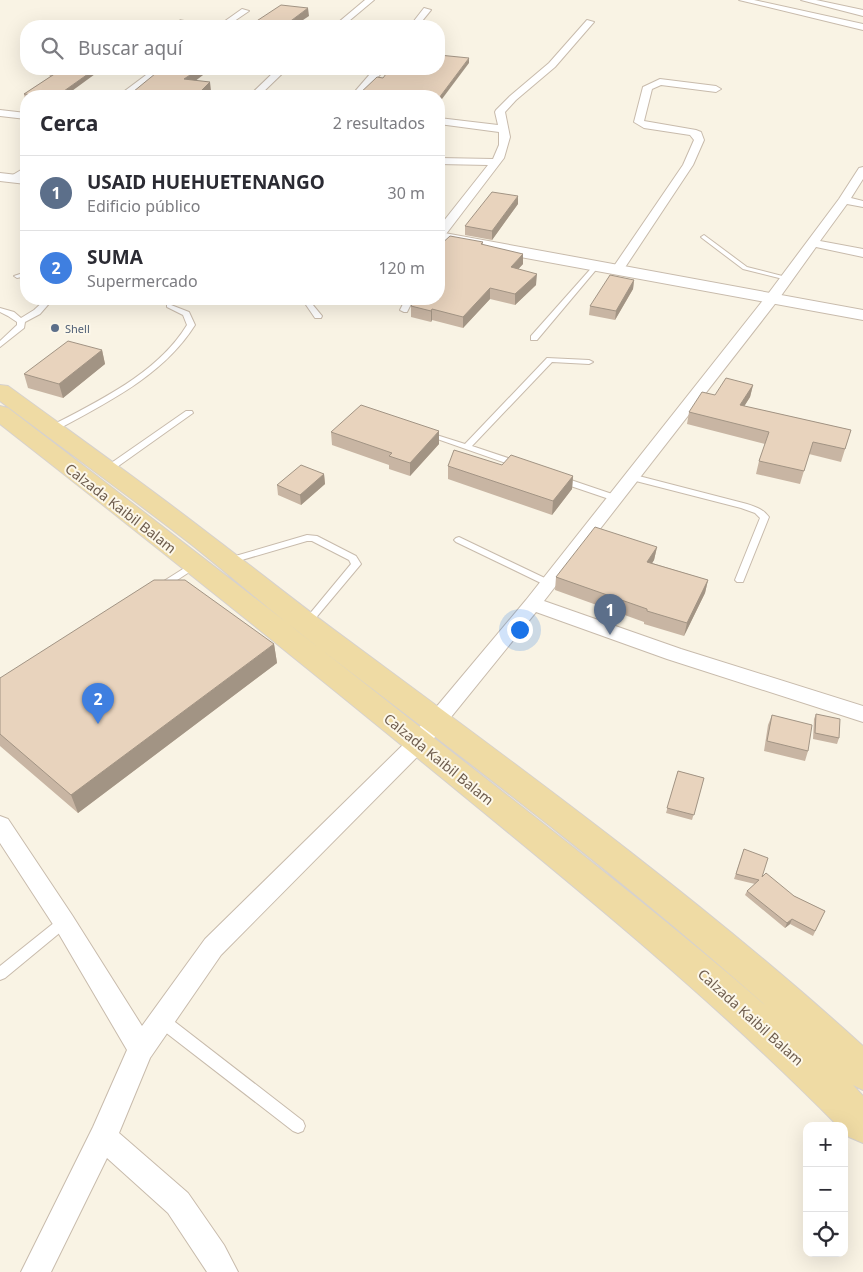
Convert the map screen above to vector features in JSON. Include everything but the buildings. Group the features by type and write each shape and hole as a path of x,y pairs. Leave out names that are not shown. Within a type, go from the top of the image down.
{"main road":[{"name":"Calzada Kaibil Balam","path":"0,391 228,561 306,624 613,898 732,998 813,1072 863,1123"},
{"name":"Calzada Kaibil Balam","path":"0,413 194,565 633,874 760,977 863,1071"}],"street":[{"path":"345,20 370,0"},
{"path":"743,0 766,2 863,27"},
{"path":"805,0 863,13"},
{"path":"231,8 245,10 231,20"},
{"path":"419,20 427,10"},
{"path":"445,236 496,162 504,145 505,136 500,112 513,98 552,65 590,22"},
{"path":"132,90 156,75"},
{"path":"260,90 276,75"},
{"path":"361,90 374,75"},
{"path":"618,269 688,165 700,140 697,134 692,132 644,125 639,122 648,87 652,84 670,82 716,89"},
{"path":"0,113 20,115"},
{"path":"445,122 503,129"},
{"path":"445,161 496,162"},
{"path":"36,1272 103,1137 141,1049 214,947 428,731 532,604 774,296 844,200 863,170"},
{"path":"0,177 20,176"},
{"path":"844,200 863,204"},
{"path":"445,239 774,296 863,315"},
{"path":"812,243 863,253"},
{"path":"532,604 674,654 863,714"},
{"path":"0,825 64,922 141,1049"},
{"path":"103,1137 178,1202 214,1255 223,1272"}],"lane":[{"path":"704,237 745,268 787,278"},
{"path":"534,338 597,265"},
{"path":"21,321 38,312 44,305"},
{"path":"310,305 318,316"},
{"path":"404,310 406,305"},
{"path":"52,430 130,383 169,354 185,337 191,325 186,314 169,306"},
{"path":"0,310 21,321"},
{"path":"0,345 21,326 21,321"},
{"path":"467,447 550,360 589,362"},
{"path":"108,470 189,413"},
{"path":"422,432 532,469"},
{"path":"551,476 615,498"},
{"path":"632,477 744,506 758,511 765,517 740,580"},
{"path":"228,561 307,538 314,538 353,558 356,564 306,624"},
{"path":"459,540 548,583"},
{"path":"151,593 194,565"},
{"path":"0,974 64,922"},
{"path":"161,1020 298,1126"}],"place":[{"name":"Shell","path":"55,328"},
{"name":"USAID HUEHUETENANGO","path":"610,635"},
{"name":"SUMA","path":"98,724"}]}
